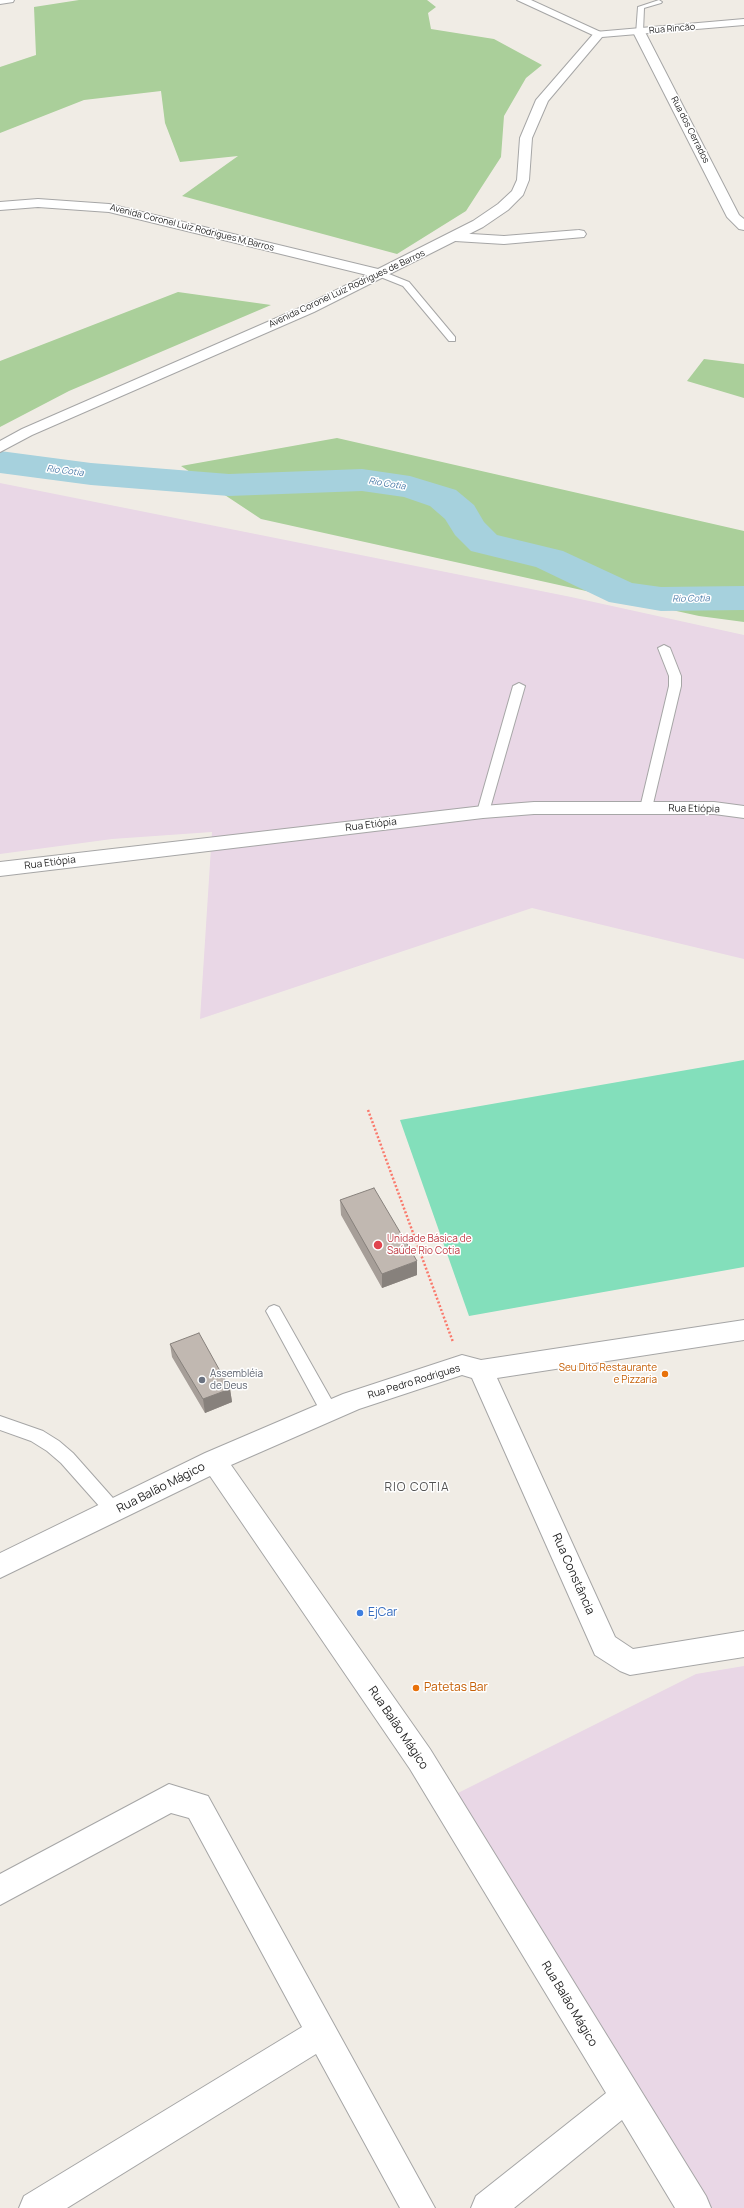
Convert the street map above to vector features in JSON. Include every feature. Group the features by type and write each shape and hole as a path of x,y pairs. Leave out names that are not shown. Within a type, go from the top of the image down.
{"street":[{"path":"0,1 9,0"},
{"path":"522,0 600,34"},
{"name":"Rua Rincão","path":"600,34 639,32 744,22"},
{"name":"Rua dos Cerrados","path":"639,32 734,217 744,226"},
{"name":"Avenida Coronel Luiz Rodrigues de Barros","path":"0,447 27,432 308,308 381,274 455,238 503,207 518,192 524,180 526,138 542,100 600,34"},
{"name":"Avenida Coronel Luiz Rodrigues M,Barros","path":"0,206 38,203 109,208 381,274"},
{"path":"455,238 504,240 579,234"},
{"name":"Rua Etiópia","path":"0,869 483,812 534,808 714,808 744,812"},
{"name":"Rua Pedro Rodrigues","path":"214,1461 352,1401 471,1367 744,1330"},
{"name":"Rua Constância","path":"471,1367 605,1646 630,1662 744,1644"},
{"name":"Rua Balão Mágico","path":"0,1566 214,1461 420,1759 694,2208"},
{"path":"0,1890 169,1798 198,1806 418,2208"},
{"path":"36,2208 321,2033"},
{"path":"488,2208 626,2097"}],"lane":[{"path":"639,32 641,7 659,2"},
{"path":"381,274 406,284 452,339"},
{"path":"646,808 675,686 675,676 664,648"},
{"path":"483,812 519,686"},
{"path":"274,1311 329,1411"},
{"path":"0,1423 37,1436 53,1446 67,1458 114,1511"}],"path":[{"path":"368,1110 471,1367"}],"shaded area":[{"path":"0,483 571,597 744,635 744,959 532,908 200,1019 212,832 112,839 0,854"},
{"path":"744,1666 744,2208 711,2208 454,1795 696,1674"}],"green space":[{"path":"79,0 427,0 436,7 428,13 431,29 494,39 542,65 526,78 504,116 501,157 466,211 397,254 182,196 238,156 180,162 165,123 161,91 84,100 0,133 0,67 36,55 34,7"},
{"path":"178,292 271,305 69,391 0,427 0,361"},
{"path":"704,359 744,364 744,398 687,381"},
{"path":"337,438 744,531 744,622 699,616 261,519 181,466"},
{"path":"744,1060 744,1267 469,1316 400,1120"}],"building":[{"name":"Unidade Básica de Saúde Rio Cotia","path":"374,1188 417,1261 382,1274 340,1200"},
{"name":"Assembléia de Deus","path":"199,1333 230,1389 203,1399 170,1344"}],"waterway":[{"name":"Rio Cotia","path":"0,462 91,474 229,485 362,480 410,487 443,498 461,513 468,527 484,543 549,559 623,594 661,599 744,598"}],"place":[{"name":"Unidade Básica de Saúde Rio Cotia","path":"378,1245"},
{"name":"Seu Dito Restaurante e Pizzaria","path":"665,1374"},
{"name":"Assembléia de Deus","path":"202,1380"},
{"name":"EjCar","path":"360,1613"},
{"name":"Patetas Bar","path":"416,1688"}],"district":[{"name":"RIO COTIA","path":"417,1488"}]}
